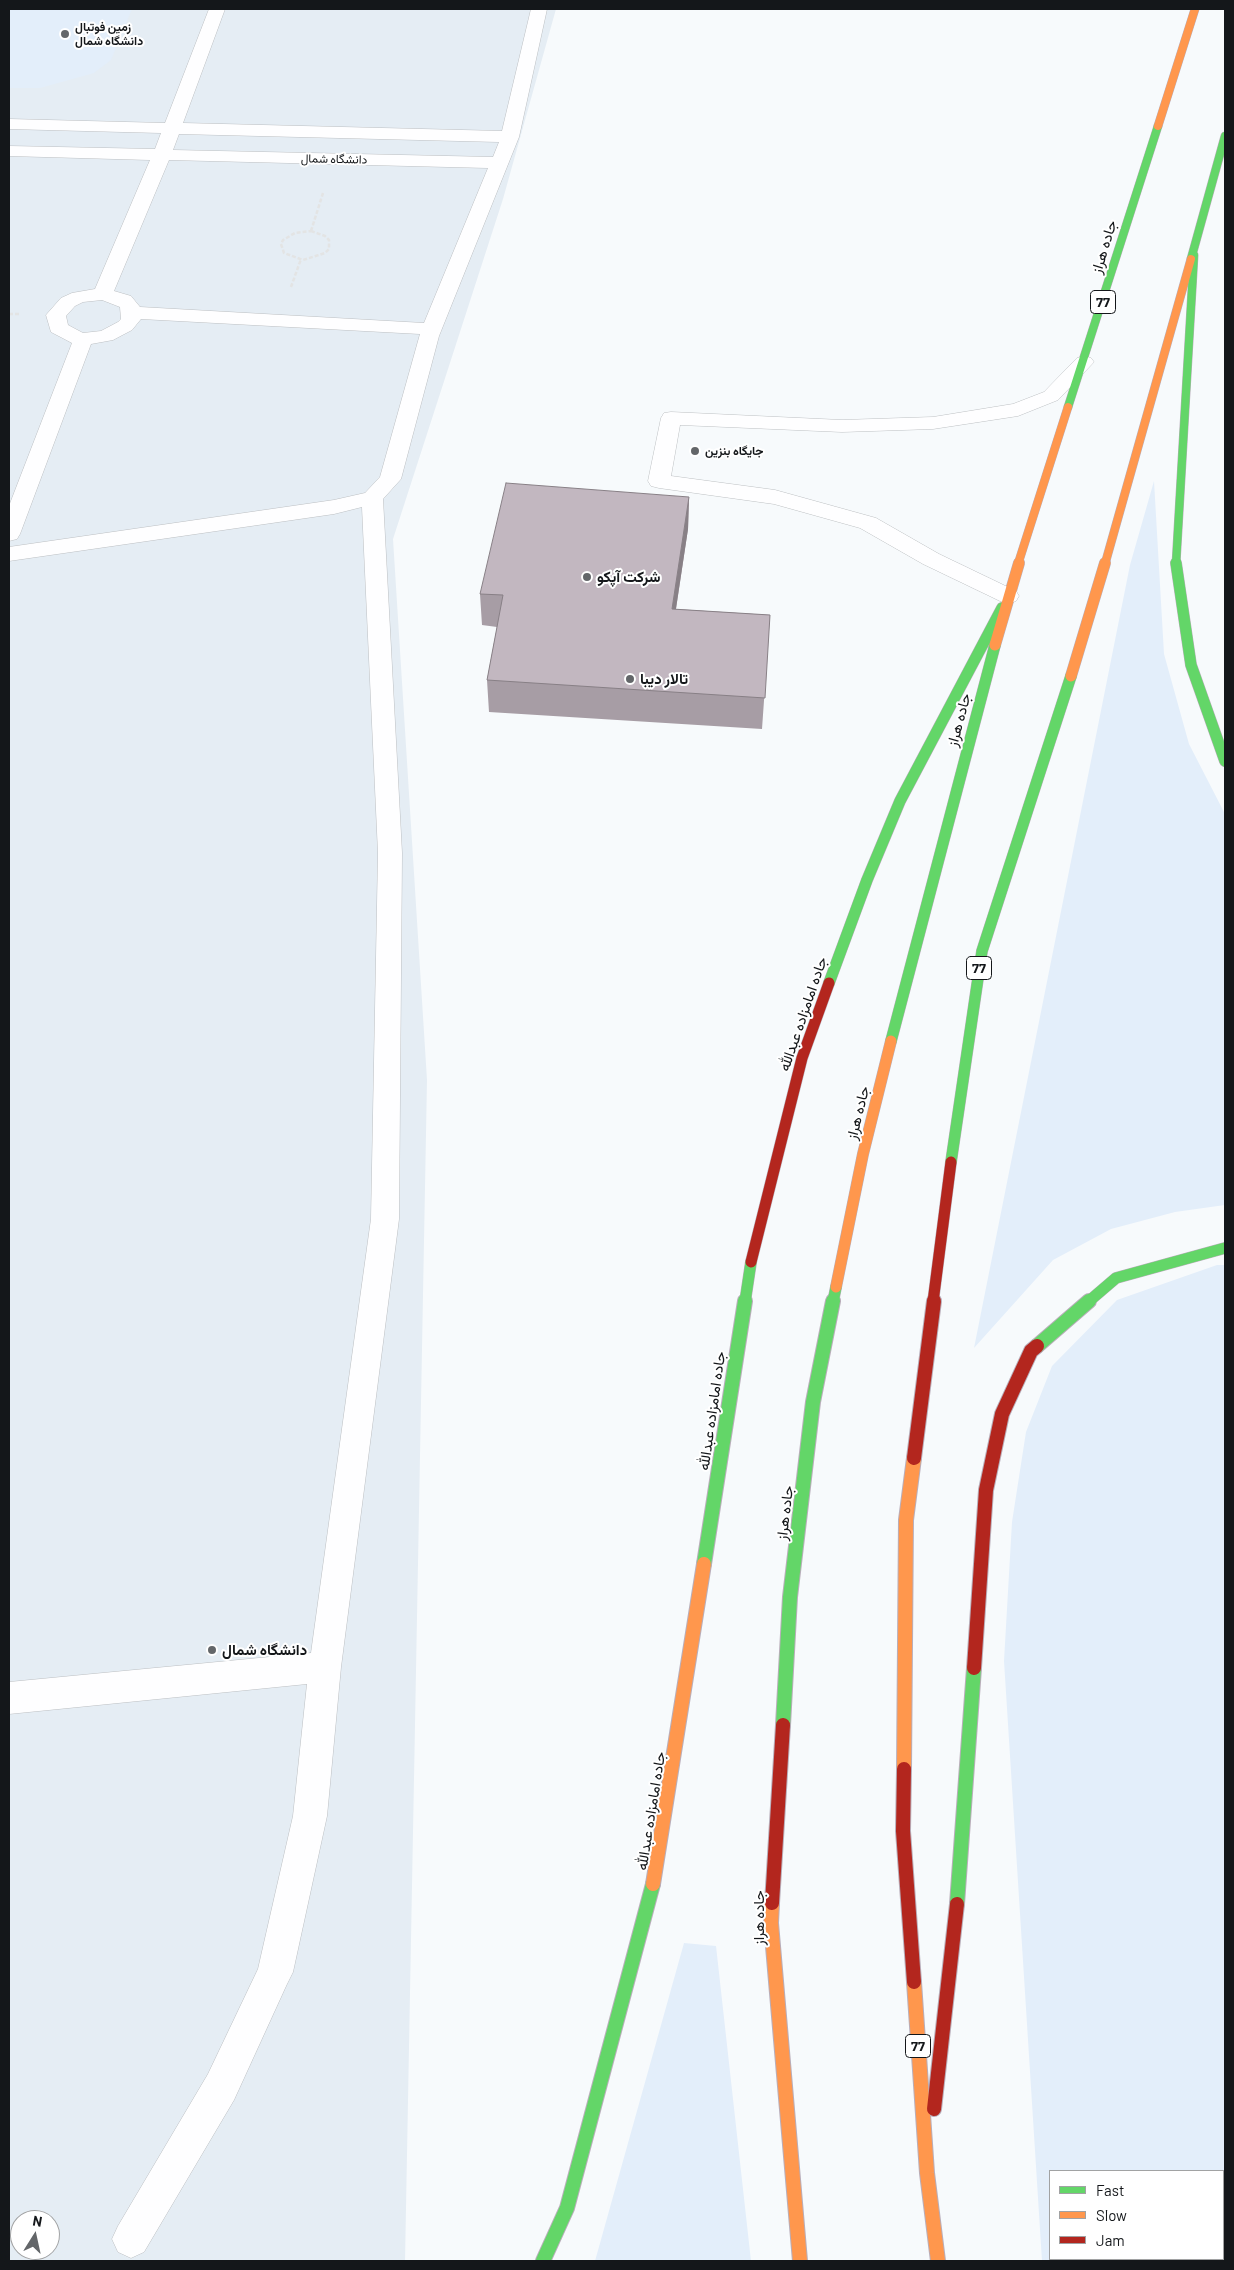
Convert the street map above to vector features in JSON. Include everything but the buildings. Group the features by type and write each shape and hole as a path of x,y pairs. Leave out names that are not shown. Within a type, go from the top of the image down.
{"main road":[{"name":"جاده هراز","path":"800,2261 771,1923 790,1597 813,1402 863,1154 915,942 1008,596 1195,9"},
{"name":"77","path":"938,2261 927,2172 903,1831 906,1520 944,1209 982,951 1066,692 1132,474 1225,136"},
{"path":"1194,251 1176,569 1191,665 1225,761"},
{"name":"جاده امامزاده عبدالله","path":"543,2261 567,2208 657,1870 748,1273 802,1058 866,880 900,801 1008,596"},
{"path":"927,2172 959,1885 986,1490 1002,1414 1031,1351 1116,1278 1219,1248 1225,1248"}],"street":[{"path":"103,294 162,155 217,9"},
{"path":"9,554 334,507 372,498 390,479 432,328 510,137 540,9"},
{"path":"9,124 510,137"},
{"name":"دانشگاه شمال","path":"9,151 498,163"},
{"path":"103,294 124,300 130,306 131,320 117,332 106,336 84,339 73,337 58,328 56,315 61,308 78,297 103,294"},
{"path":"132,313 432,328"},
{"path":"9,534 84,339"},
{"path":"1008,596 931,560 868,523 775,497 659,480 671,418 842,426 933,424 1018,410 1051,396 1084,362"},
{"path":"131,2239 221,2087 275,1972 310,1816 325,1667 385,1219 390,853 372,498"},
{"path":"9,1698 325,1667"}],"path":[{"path":"303,232 319,233 329,240 329,249 311,259 295,259 284,253 281,249 281,244 289,236 303,232"}],"shaded area":[{"name":"دانشگاه شمال","path":"9,9 556,9 503,199 393,539 427,1080 405,2261 9,2261"},
{"name":"زمین فوتبال دانشگاه شمال","path":"9,9 132,9 111,60 94,73 40,88 9,88"},
{"path":"1154,481 1164,654 1189,744 1225,814 1225,1205 1175,1212 1111,1229 1053,1260 974,1348 1130,565"},
{"path":"1217,1265 1225,1265 1225,2261 1042,2261 1004,1661 1012,1522 1026,1432 1052,1366 1117,1300"},
{"path":"684,1943 716,1946 751,2261 595,2261"}],"traffic: fast":[{"path":"1068,407 1158,126"},
{"path":"1191,259 1225,136"},
{"path":"1194,255 1176,569 1191,665 1225,761"},
{"path":"829,983 867,880 900,801 1002,608"},
{"path":"891,1041 995,645"},
{"path":"951,1162 982,951 1071,676"},
{"path":"1037,1346 1116,1278 1225,1248"},
{"path":"704,1564 751,1262"},
{"path":"783,1725 790,1597 813,1402 836,1287"},
{"path":"957,1904 974,1668"},
{"path":"543,2261 567,2208 653,1884"}],"traffic: slow":[{"path":"1158,126 1195,9"},
{"path":"1071,676 1134,465 1191,259"},
{"path":"995,645 1008,596 1068,407"},
{"path":"836,1287 863,1154 891,1041"},
{"path":"904,1769 906,1520 914,1458"},
{"path":"653,1884 704,1564"},
{"path":"772,1903 771,1923 800,2261"},
{"path":"914,1982 927,2173 938,2261"}],"traffic: jam":[{"path":"751,1262 802,1058 829,983"},
{"path":"914,1458 951,1162"},
{"path":"974,1668 986,1490 1002,1414 1031,1351 1037,1346"},
{"path":"772,1903 783,1725"},
{"path":"904,1769 903,1831 914,1982"},
{"path":"934,2109 957,1904"}],"place":[{"name":"زمین فوتبال دانشگاه شمال","path":"65,34"},
{"name":"جایگاه بنزین","path":"695,451"},
{"name":"شرکت آپکو","path":"587,577"},
{"name":"تالار دیبا","path":"630,679"},
{"name":"دانشگاه شمال","path":"212,1650"}]}
